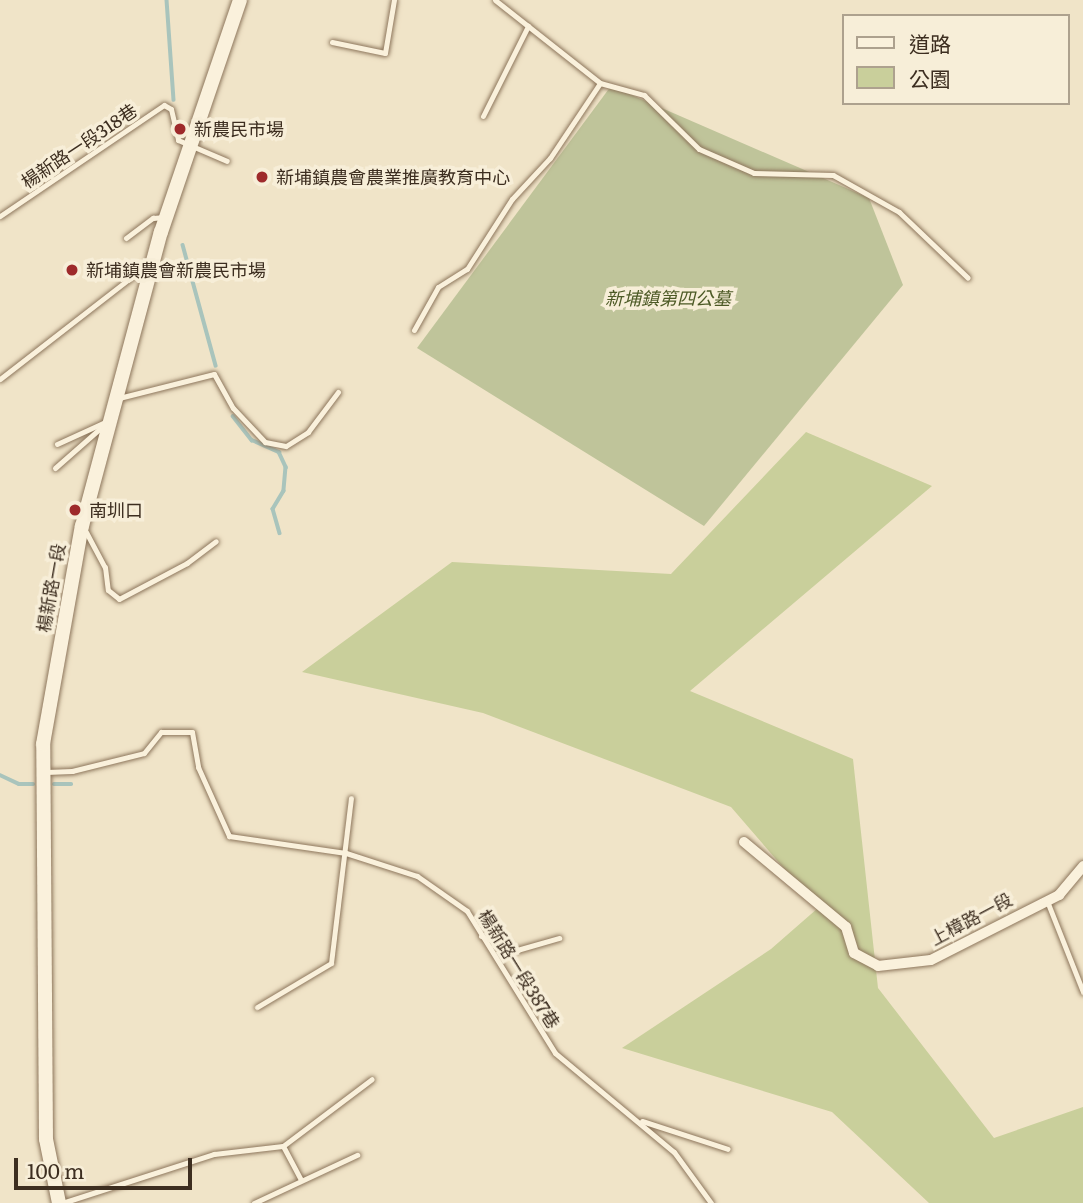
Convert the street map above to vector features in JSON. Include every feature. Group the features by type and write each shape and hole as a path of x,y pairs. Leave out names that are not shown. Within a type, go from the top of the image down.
{"main road":[{"name":"楊新路一段","path":"61,1203 46,1139 43,744 82,526 153,260 240,0"}],"street":[{"name":"上樟路一段","path":"744,842 846,927 854,953 878,966 931,960 1046,898 1059,895 1083,866"}],"lane":[{"path":"332,43 385,53 394,0"},
{"path":"495,0 600,83 644,95 699,149 754,173 833,175 899,212 968,278"},
{"path":"483,116 528,26"},
{"path":"414,330 438,287 467,269 512,199 550,158 600,83"},
{"name":"楊新路一段318巷","path":"0,216 164,105 171,109 178,140 190,147"},
{"path":"190,147 227,161"},
{"path":"126,237 153,218 167,216"},
{"path":"0,379 153,260"},
{"path":"116,399 214,374 233,408 265,442 286,446 308,432 338,392"},
{"path":"57,444 111,419"},
{"path":"55,468 111,419"},
{"path":"82,526 105,567 108,590 119,599 187,563 216,541"},
{"name":"楊新路一段387巷","path":"43,772 72,771 144,753 160,732 192,732 198,767 229,836 346,853 417,876 467,911 555,1053 674,1152 711,1203"},
{"path":"257,1007 331,963 351,798"},
{"path":"1046,898 1083,992"},
{"path":"481,936 517,950 559,939"},
{"path":"61,1203 214,1154 284,1146 372,1079"},
{"path":"639,1121 728,1149"},
{"path":"284,1146 302,1180"},
{"path":"254,1203 357,1156"}],"green space":[{"name":"新埔鎮第四公墓","path":"611,86 869,198 903,285 704,526 417,348"},
{"path":"806,432 932,486 690,691 853,759 878,988 994,1138 1083,1107 1083,1203 929,1203 832,1112 622,1048 771,949 818,908 731,807 483,713 302,672 452,562 671,574"}],"waterway":[{"path":"167,0 174,100"},
{"path":"183,245 216,366"},
{"path":"233,416 252,440 279,452 286,467 284,491 273,509 280,533"},
{"path":"0,775 19,784 33,784"},
{"path":"54,784 71,784"}],"place":[{"name":"新農民市場","path":"180,129"},
{"name":"新埔鎮農會農業推廣教育中心","path":"262,177"},
{"name":"新埔鎮農會新農民市場","path":"72,270"},
{"name":"南圳口","path":"75,510"}]}
